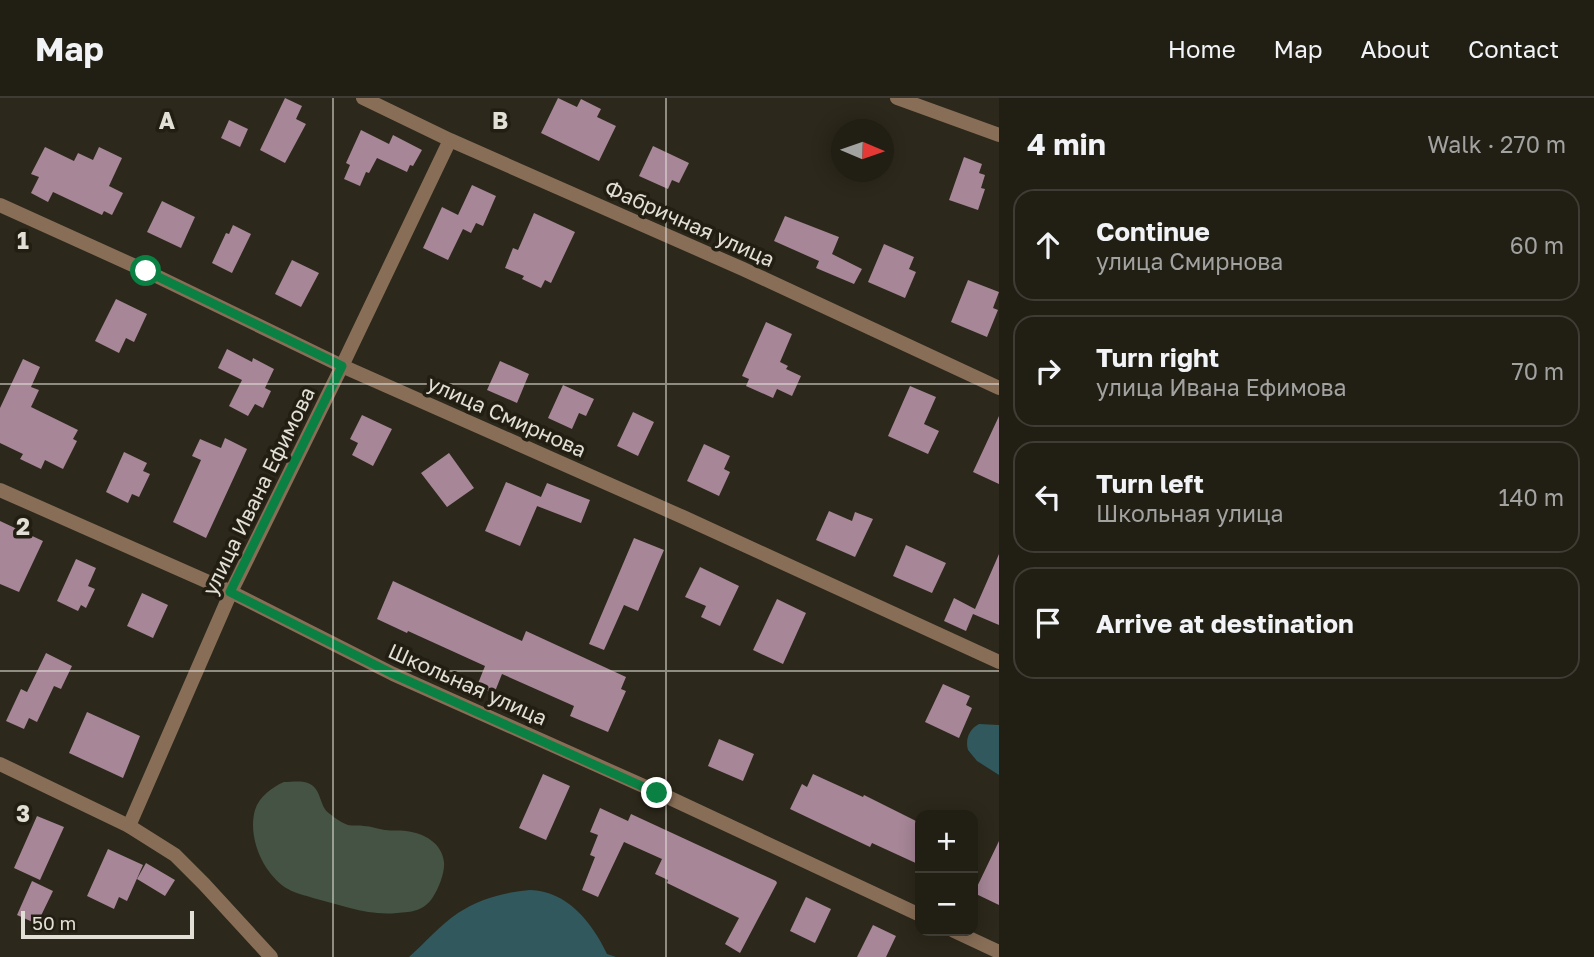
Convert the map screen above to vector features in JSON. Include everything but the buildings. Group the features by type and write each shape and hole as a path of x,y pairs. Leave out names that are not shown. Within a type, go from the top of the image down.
{"street":[{"name":"Фабричная улица","path":"363,98 450,140 730,264 999,388"},
{"path":"897,98 999,135"},
{"name":"улица Ивана Ефимова","path":"129,826 230,592 450,140"},
{"name":"улица Смирнова","path":"0,205 146,271 342,366 683,517 999,662"},
{"name":"Школьная улица","path":"0,490 230,592 393,674 915,913"},
{"path":"0,764 129,826 175,855 271,957"},
{"path":"965,936 999,952"}],"green space":[{"path":"284,782 310,784 317,790 326,811 346,824 413,832 436,844 443,855 443,875 429,902 413,911 376,913 297,893 279,883 260,855 253,832 253,821 257,805 263,797"}],"water":[{"path":"979,724 999,725 999,775 977,761 968,750 969,735"},
{"path":"530,890 556,896 567,902 586,920 607,954 616,957 409,957 445,923 466,908 492,897"}],"route":[{"path":"146,271 342,366 230,592 393,674 657,793"}]}
